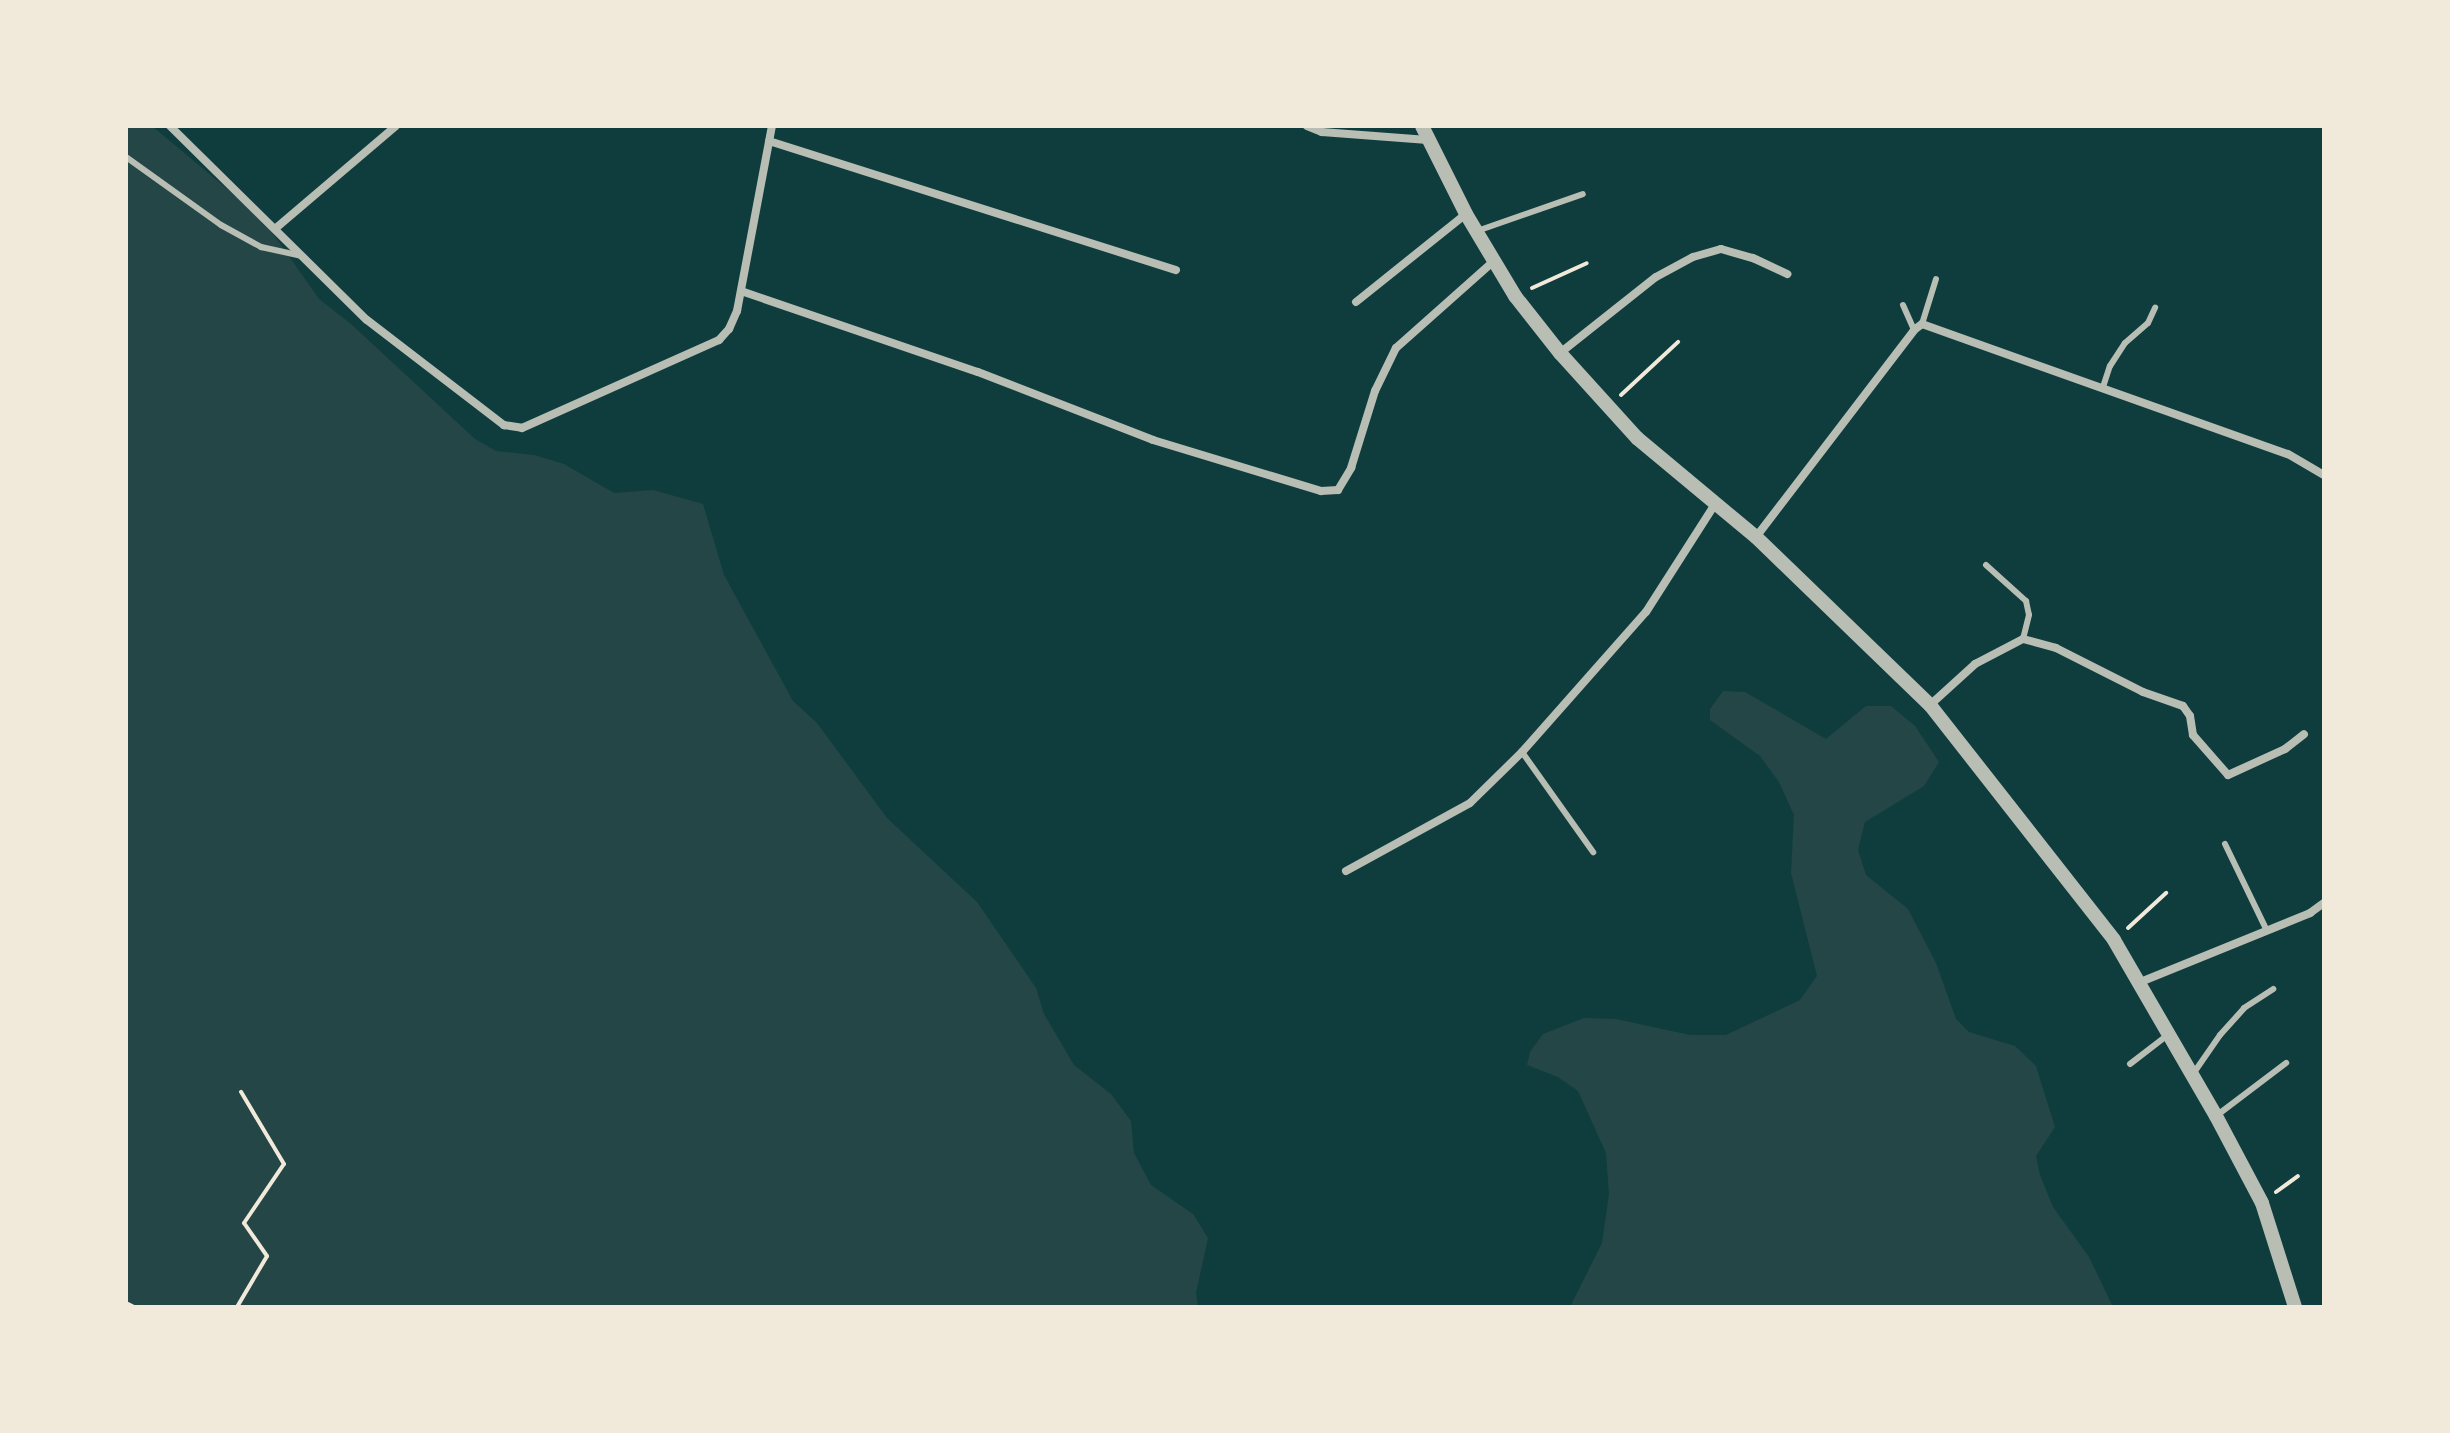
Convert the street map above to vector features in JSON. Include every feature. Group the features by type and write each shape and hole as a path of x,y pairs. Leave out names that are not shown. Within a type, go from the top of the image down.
{"street":[{"path":"170,126 374,326 511,428 522,428 719,340 729,329 741,291 772,126"},
{"path":"276,228 396,126"},
{"path":"1307,126 1322,132 1425,133 1466,214 1515,296 1560,353 1637,438 1756,537 1930,705 2114,940 2193,1074 2262,1203 2295,1307"},
{"path":"769,141 1176,270"},
{"path":"1356,302 1466,214"},
{"path":"1560,353 1656,277 1693,257 1721,249 1753,258 1787,274"},
{"path":"741,291 964,367 1153,440 1321,491 1338,490 1351,468 1375,391 1396,348 1495,260"},
{"path":"1756,537 1914,330 1922,324 2288,454 2324,475"},
{"path":"1346,871 1470,803 1522,752 1646,612 1715,504"},
{"path":"1930,705 1975,664 2023,639 2056,648 2143,692 2183,706 2190,716 2193,735 2228,775 2285,749 2304,734"},
{"path":"2138,983 2310,913 2324,903"}],"lane":[{"path":"126,157 221,225 261,247 305,257"},
{"path":"1477,231 1583,194"},
{"path":"1922,324 1936,279"},
{"path":"1903,305 1914,330"},
{"path":"2103,387 2118,354 2148,323 2155,308"},
{"path":"1986,565 2026,601 2029,615 2023,639"},
{"path":"1522,752 1593,852"},
{"path":"2225,844 2266,929"},
{"path":"2193,1074 2220,1035 2244,1008 2273,989"},
{"path":"2130,1064 2169,1034"},
{"path":"2216,1116 2286,1063"}],"path":[{"path":"1515,296 1587,263"},
{"path":"1608,407 1678,342"},
{"path":"2114,940 2166,893"},
{"path":"237,1307 267,1256 244,1223 284,1164 241,1092"},
{"path":"2262,1203 2298,1176"},
{"path":"126,1303 134,1307"}],"shaded area":[{"path":"126,126 152,126 262,218 319,299 351,324 475,439 496,451 534,455 564,464 614,493 653,490 703,504 724,575 793,701 817,723 887,818 977,902 1036,988 1044,1014 1074,1065 1111,1094 1131,1121 1134,1153 1151,1185 1193,1214 1208,1238 1196,1293 1198,1307 126,1307"},
{"path":"1723,691 1745,692 1826,739 1866,706 1891,706 1915,726 1939,762 1924,786 1865,822 1858,850 1866,875 1908,909 1936,963 1956,1019 1969,1032 2015,1046 2036,1066 2055,1127 2036,1156 2040,1175 2053,1207 2089,1257 2113,1307 1570,1307 1602,1243 1609,1194 1606,1153 1578,1091 1558,1077 1527,1065 1530,1052 1543,1034 1584,1018 1616,1019 1690,1035 1726,1035 1800,1000 1817,976 1791,873 1794,815 1779,782 1760,756 1710,720 1710,709"}]}
